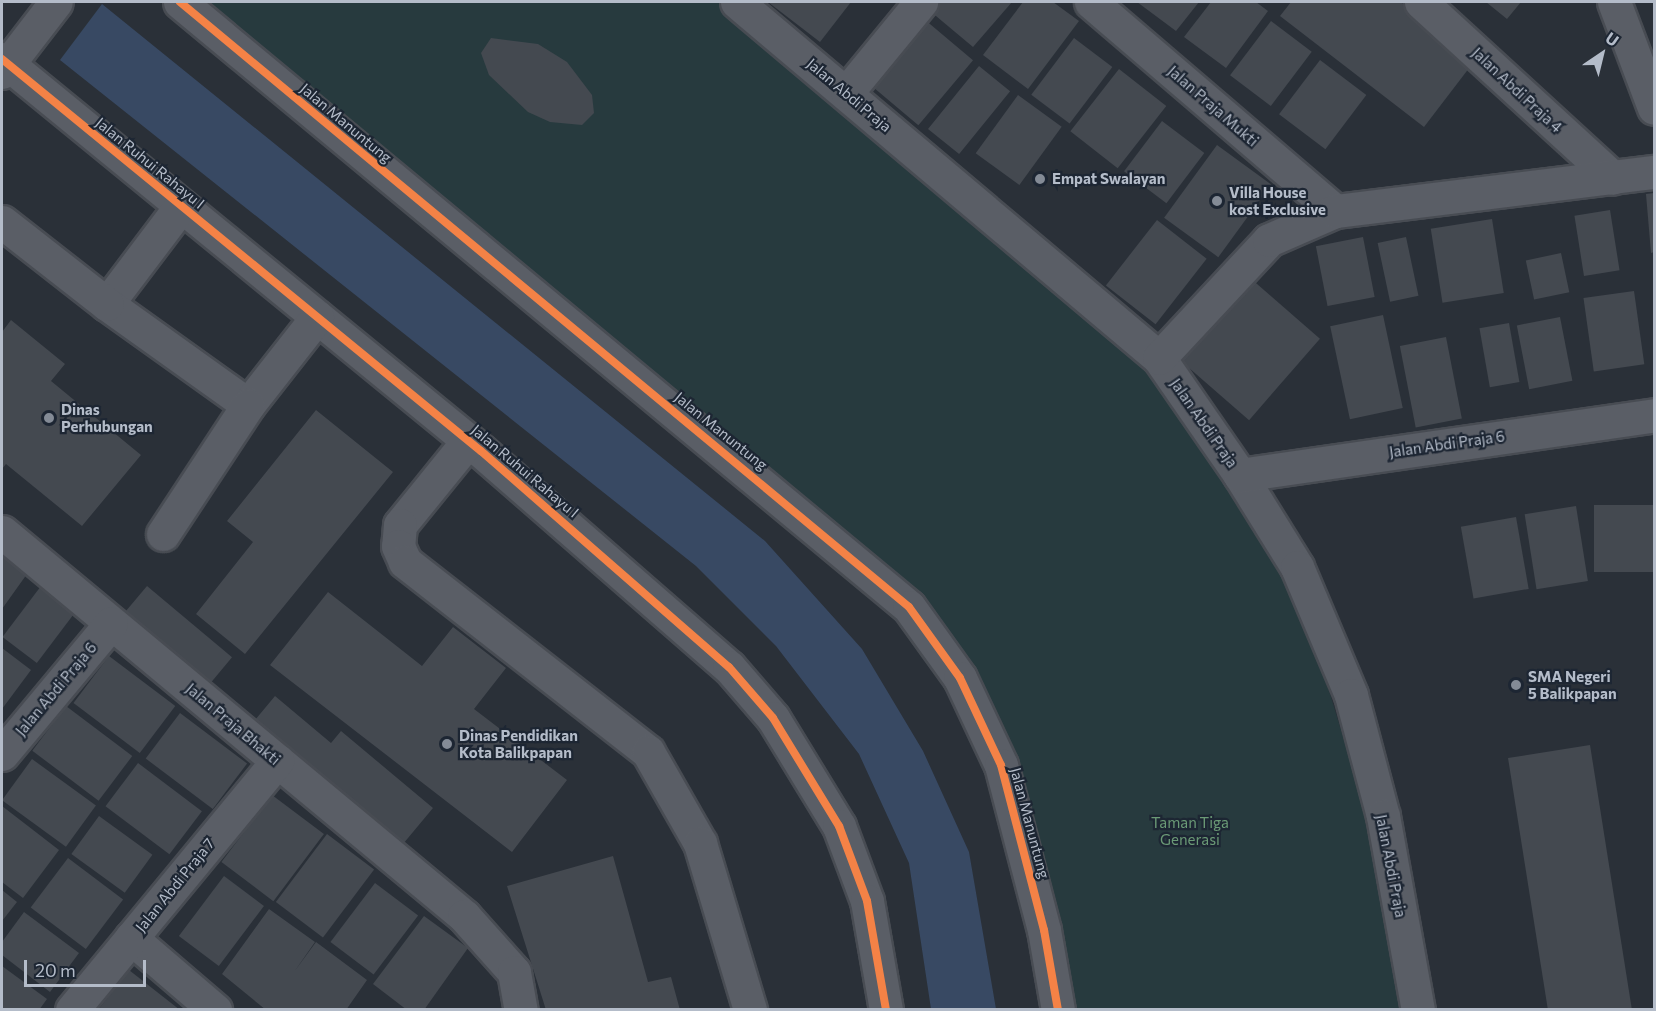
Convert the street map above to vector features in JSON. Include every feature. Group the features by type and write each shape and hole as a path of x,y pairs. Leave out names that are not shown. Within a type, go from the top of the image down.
{"street":[{"path":"9,59 56,2"},
{"name":"Jalan Manuntung","path":"180,2 909,607 960,678 1001,765 1044,930 1058,1010"},
{"name":"Jalan Abdi Praja","path":"737,2 847,92 1159,358 1240,475 1297,567 1351,695 1383,816 1418,1010"},
{"path":"847,92 921,2"},
{"name":"Jalan Praja Mukti","path":"1091,2 1335,211"},
{"name":"Jalan Abdi Praja 4","path":"1421,2 1613,178"},
{"path":"1614,2 1654,108"},
{"name":"Jalan Ruhui Rahayu I","path":"9,59 181,206 468,441 679,619 773,718 839,826 867,901 886,1010"},
{"path":"1159,358 1269,240 1335,211 1654,172"},
{"path":"107,304 181,206"},
{"path":"2,222 107,304 248,405"},
{"path":"163,534 248,405 317,317"},
{"name":"Jalan Abdi Praja 6","path":"1240,475 1654,415"},
{"path":"468,441 400,525 398,546 405,562 648,752 700,843 750,1010"},
{"name":"Jalan Praja Bhakti","path":"2,532 464,916 514,972 521,1010"},
{"name":"Jalan Abdi Praja 6","path":"2,754 111,623"},
{"name":"Jalan Abdi Praja 7","path":"72,1010 277,761"},
{"path":"131,938 215,1010"}],"green space":[{"name":"Taman Tiga Generasi","path":"198,2 718,2 1160,378 1297,586 1374,838 1400,1009 1043,1009 1004,786 948,662"}],"water":[{"path":"102,4 765,541 862,649 923,751 969,852 996,1009 931,1009 909,863 859,754 776,646 696,566 60,60"}],"building":[{"path":"768,2 851,2 820,42"},
{"path":"938,2 1012,2 973,47 930,11"},
{"path":"1023,2 1053,2 1079,21 1028,89 983,55"},
{"path":"1137,2 1199,2 1176,31"},
{"path":"1211,2 1256,2 1268,11 1226,68 1184,37"},
{"path":"1291,2 1401,2 1476,59 1424,127 1280,16"},
{"path":"1486,2 1521,2 1507,19"},
{"path":"924,19 973,60 918,125 869,84"},
{"path":"1271,21 1312,52 1271,106 1230,75"},
{"path":"491,38 538,44 567,62 592,95 594,113 582,125 550,122 528,112 489,75 481,53"},
{"path":"1074,38 1112,67 1070,124 1031,95"},
{"path":"1320,60 1366,95 1325,149 1279,114"},
{"path":"979,66 1010,91 959,154 928,129"},
{"path":"1119,69 1166,106 1118,168 1070,131"},
{"path":"1018,95 1062,127 1019,185 976,153"},
{"path":"1162,121 1204,153 1166,203 1124,171"},
{"name":"Villa House kost Exclusive","path":"1217,145 1271,184 1218,257 1164,218"},
{"path":"1654,193 1654,252 1651,253 1646,194"},
{"path":"1610,210 1620,270 1584,276 1574,216"},
{"path":"1492,219 1504,293 1442,303 1431,229"},
{"path":"1157,220 1207,259 1156,324 1106,285"},
{"path":"1363,237 1375,297 1328,306 1316,246"},
{"path":"1406,237 1418,296 1390,302 1378,243"},
{"path":"1561,253 1569,292 1534,300 1526,260"},
{"path":"1249,277 1320,339 1249,420 1178,359"},
{"path":"1634,291 1644,364 1594,371 1583,298"},
{"path":"1383,315 1403,408 1350,419 1330,326"},
{"path":"1560,317 1572,381 1529,389 1517,325"},
{"name":"Dinas Perhubungan","path":"11,320 65,364 51,381 141,455 82,526 6,464 2,469 2,332"},
{"path":"1509,323 1519,382 1490,387 1479,328"},
{"path":"1446,337 1462,418 1416,427 1400,346"},
{"path":"316,410 393,472 245,654 196,614 253,542 227,521"},
{"path":"1594,505 1654,505 1654,572 1594,572"},
{"path":"1576,506 1588,581 1537,589 1525,514"},
{"path":"1516,517 1529,589 1474,599 1461,527"},
{"path":"2,556 27,574 2,609"},
{"path":"41,586 75,612 37,663 2,637"},
{"path":"147,586 232,657 210,684 125,613"},
{"name":"Dinas Pendidikan Kota Balikpapan","path":"328,592 422,666 453,627 506,668 474,709 567,780 512,852 270,665"},
{"path":"2,648 31,670 2,709"},
{"path":"109,656 175,706 140,753 73,703"},
{"path":"275,696 331,743 341,731 433,808 403,844 255,720"},
{"path":"66,706 132,756 99,801 32,751"},
{"path":"180,713 247,764 213,809 146,759"},
{"path":"1590,745 1632,1010 1548,1010 1508,758"},
{"path":"32,759 96,805 66,847 2,800"},
{"path":"138,763 202,811 169,854 106,806"},
{"path":"272,795 324,834 273,901 221,862"},
{"path":"2,806 59,850 23,898 2,882"},
{"path":"99,816 152,855 125,893 71,854"},
{"path":"327,834 374,870 323,937 276,902"},
{"path":"613,856 648,982 671,977 680,1010 546,1010 507,886"},
{"path":"68,858 123,900 86,949 31,908"},
{"path":"224,876 264,906 219,966 179,936"},
{"path":"375,883 418,915 374,975 330,942"},
{"path":"2,890 17,902 2,921"},
{"path":"269,909 315,942 294,972 316,942 367,980 346,1010 266,1010 222,974"},
{"path":"24,912 79,953 50,992 2,955 2,942"},
{"path":"424,916 468,948 424,1010 407,1010 373,984"},
{"path":"2,966 47,999 39,1010 2,1010"},
{"path":"129,970 180,1010 98,1010"}],"cycle path":[{"path":"180,2 909,607 960,678 1001,765 1044,930 1058,1010"},
{"path":"2,59 481,451 729,667 773,718 839,826 867,901 886,1010"}],"place":[{"name":"Empat Swalayan","path":"1040,179"},
{"name":"Villa House kost Exclusive","path":"1217,201"},
{"name":"Dinas Perhubungan","path":"49,418"},
{"name":"SMA Negeri 5 Balikpapan","path":"1516,685"},
{"name":"Dinas Pendidikan Kota Balikpapan","path":"447,744"}]}
